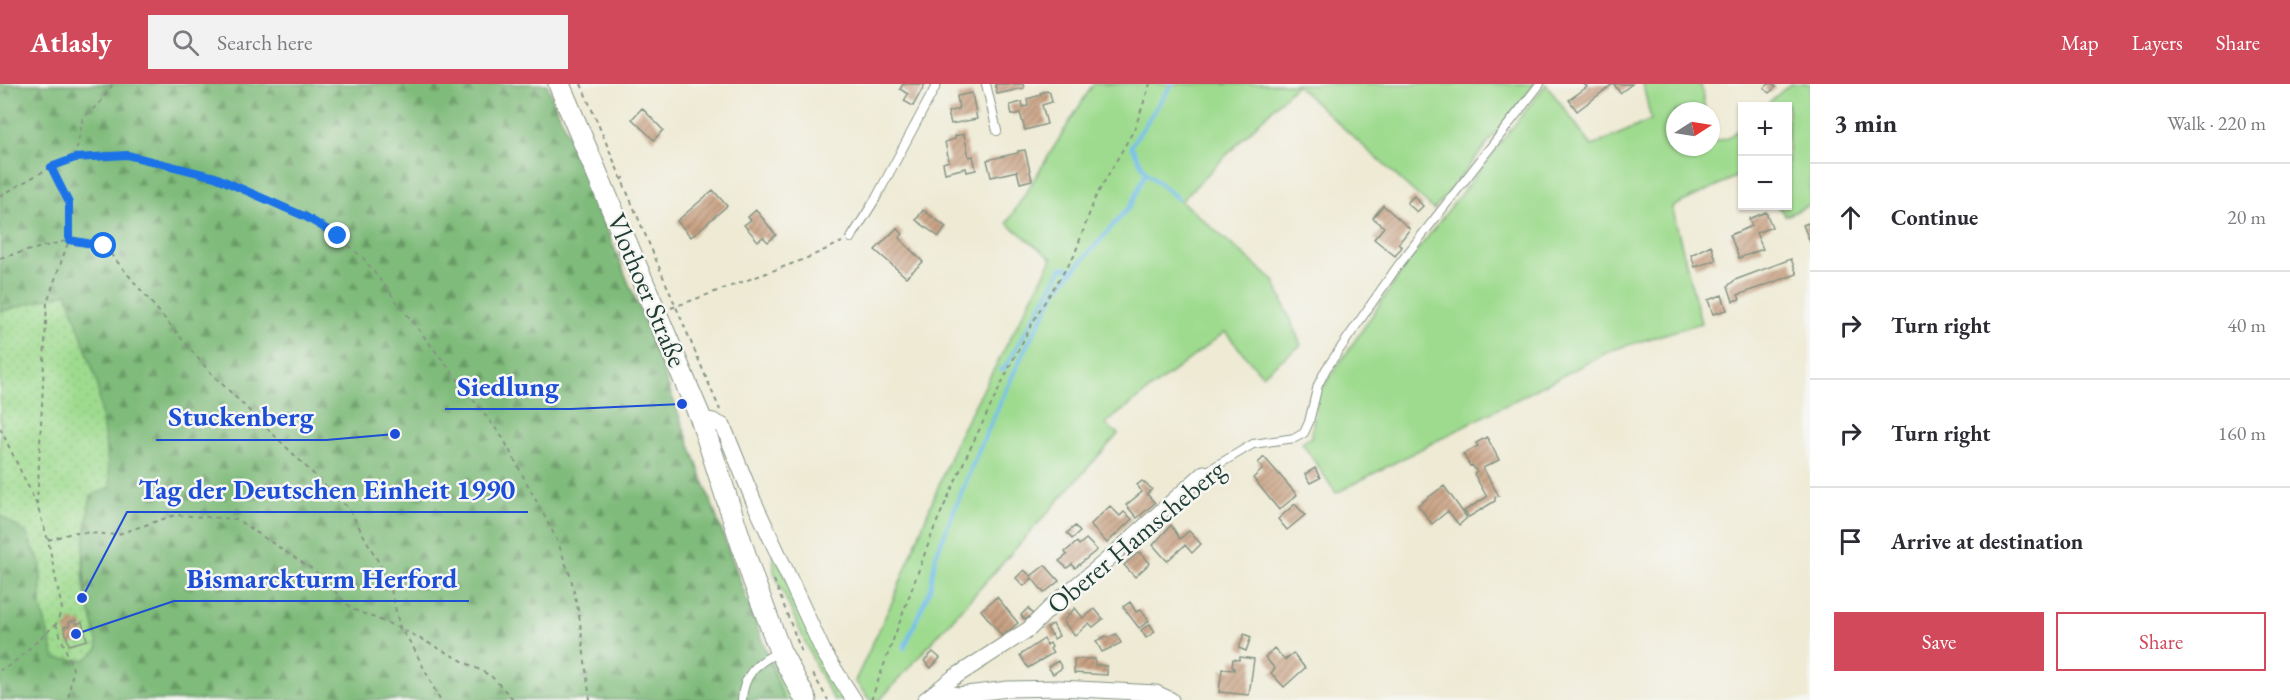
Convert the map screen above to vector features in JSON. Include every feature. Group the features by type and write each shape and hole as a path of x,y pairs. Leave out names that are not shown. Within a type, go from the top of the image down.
{"main road":[{"name":"Vlothoer Straße","path":"559,84 701,419 753,579 780,651 806,700"}],"street":[{"path":"701,419 723,426 754,502 824,653 854,700"},
{"name":"Oberer Hamscheberg","path":"931,696 953,678 1029,629 1054,604 1204,473"},
{"path":"931,696 1008,689 1059,688 1124,696 1156,693 1171,700"}],"lane":[{"path":"851,238 876,198 937,84"},
{"path":"986,84 997,131"},
{"name":"Oberer Hamscheberg","path":"1204,473 1253,444 1295,438 1304,433 1318,385 1326,369 1397,267 1540,84"},
{"path":"742,700 743,684 750,672 759,663 780,651"}],"path":[{"path":"75,158 83,117 99,104 114,84"},
{"path":"581,84 718,404 723,426"},
{"path":"871,700 935,526 958,475 1013,360 1039,311 1074,256 1095,198 1135,128 1150,84"},
{"path":"0,196 51,167 75,158 127,155 215,177 306,217 338,236 363,258 503,438 557,540 571,578 579,615 590,700"},
{"path":"37,506 47,302 69,240 69,203 51,167"},
{"path":"622,180 628,175"},
{"path":"676,306 805,258 851,238"},
{"path":"0,258 69,240 104,246 207,369 349,509 389,581 400,628 412,645 440,700"},
{"path":"0,428 37,506 48,540 62,609 56,624 11,664 0,670"},
{"path":"48,540 76,532 116,535 175,515 236,519 315,571 352,609 400,628 491,676 514,700"},
{"path":"771,574 805,661"},
{"path":"56,624 72,669 68,700"},
{"path":"810,670 828,700"}],"green space":[{"path":"0,84 547,84 645,323 784,700 0,700 0,515 26,533 41,564 41,608 88,604 84,550 91,496 67,294 0,312"},
{"path":"1093,84 1535,84 1434,210 1296,85 1181,201 1274,281 1301,345 1262,375 1225,332 1105,424 1118,434 880,700 870,700 855,681 893,600 958,437 1052,259 1007,223"},
{"path":"1546,84 1592,146 1651,120 1643,84 1701,84 1704,102 1666,102 1666,156 1720,156 1720,140 1728,138 1738,129 1738,176 1672,207 1701,323 1612,350 1336,493 1302,443 1311,437 1318,395 1409,261"},
{"path":"1790,84 1810,84 1810,205 1786,216 1781,210 1792,210 1792,102 1770,102"},
{"path":"67,293 97,382 111,487 91,496 87,518 83,574 98,649 85,660 55,659 41,608 41,564 26,533 0,515 0,312"},
{"path":"773,551 847,700 834,700 818,671 774,572"},
{"path":"762,643 794,700 784,700 780,696"}],"building":[{"path":"903,84 925,84 913,106 904,101 908,94 900,89"},
{"path":"995,84 1023,84 1024,88 997,94"},
{"path":"1584,84 1613,84 1577,111 1569,100 1587,87"},
{"path":"1614,84 1632,84 1620,93"},
{"path":"1769,84 1776,87 1769,93 1764,88"},
{"path":"1047,91 1050,93 1052,102 1042,105 1047,124 1025,130 1020,113 1012,115 1010,105 1022,102 1023,107 1028,106 1027,99"},
{"path":"972,93 977,119 951,124 948,112 959,109 957,96"},
{"path":"642,108 663,130 654,140 632,119"},
{"path":"964,134 969,157 973,156 976,170 967,172 966,168 945,173 943,163 949,161 945,142"},
{"path":"1025,150 1032,180 1020,183 1017,171 991,177 987,160"},
{"path":"713,190 727,206 691,237 677,221"},
{"path":"1414,196 1423,206 1417,212 1407,203"},
{"path":"1383,205 1410,229 1398,244 1402,247 1395,256 1374,239 1384,227 1373,218"},
{"path":"756,210 776,235 768,242 763,237 758,241 744,225 751,220 748,217"},
{"path":"923,210 946,227 939,237 916,220"},
{"path":"1766,212 1772,227 1756,233 1763,249 1739,258 1730,235 1752,226 1749,219"},
{"path":"1808,223 1810,229 1810,242 1803,225"},
{"path":"897,228 903,234 899,238 923,262 906,277 875,250"},
{"path":"1711,245 1716,260 1695,267 1691,255"},
{"path":"1791,259 1797,274 1738,295 1740,299 1733,301 1728,286 1735,280"},
{"path":"1722,295 1727,310 1713,314 1708,300"},
{"path":"1487,437 1499,460 1483,468 1499,496 1495,497 1495,501 1469,517 1464,511 1487,497 1474,474 1477,472 1472,465 1470,466 1463,454 1478,446 1476,443"},
{"path":"1264,457 1297,495 1279,510 1253,478 1263,469 1258,463"},
{"path":"1315,468 1320,478 1310,483 1305,474"},
{"path":"1142,481 1152,489 1147,494 1155,503 1137,518 1126,505 1142,492 1137,485"},
{"path":"1444,486 1467,518 1459,525 1448,511 1432,524 1418,505"},
{"path":"1295,504 1305,515 1287,530 1278,519"},
{"path":"1110,506 1120,516 1124,512 1132,519 1107,543 1090,525"},
{"path":"1171,525 1180,539 1189,531 1201,544 1192,553 1185,545 1167,561 1153,545"},
{"path":"1075,526 1080,532 1072,539 1067,533"},
{"path":"1086,539 1097,550 1075,568 1072,564 1067,568 1059,561 1067,555 1065,552 1077,542 1079,545"},
{"path":"1139,552 1150,563 1135,577 1124,565"},
{"path":"1045,565 1059,581 1044,593 1032,578 1024,586 1016,578 1024,570 1031,576"},
{"path":"997,597 1018,623 1002,636 981,610"},
{"path":"1130,602 1136,612 1141,609 1149,621 1139,628 1123,607"},
{"path":"1028,608 1033,614 1025,620 1021,615"},
{"path":"1075,608 1083,618 1095,609 1103,619 1093,627 1089,623 1075,636 1063,621"},
{"path":"76,620 76,624 82,622 87,640 69,645 64,627 70,626 69,622"},
{"path":"1053,624 1059,636 1054,639 1047,628"},
{"path":"1150,624 1155,632 1146,638 1141,630"},
{"path":"1116,634 1121,643 1102,652 1096,641"},
{"path":"1244,634 1251,637 1246,651 1239,648"},
{"path":"1044,639 1047,645 1050,643 1053,653 1028,668 1020,655"},
{"path":"1274,648 1285,660 1293,653 1305,668 1284,687 1271,673 1275,669 1265,657"},
{"path":"933,652 940,658 931,668 924,661"},
{"path":"1240,657 1254,659 1249,695 1219,692 1222,669 1234,670 1233,659 1239,660"},
{"path":"1074,659 1095,659 1095,665 1107,666 1107,675 1074,673"},
{"path":"1058,661 1062,668 1053,674 1048,667"}],"waterway":[{"path":"904,648 930,589 936,555 978,452 1025,349 1058,288 1131,205 1146,172 1131,146 1172,84"},
{"path":"1146,172 1178,199"},
{"path":"1000,370 1004,369 1063,267 1074,270"}],"place":[{"name":"Siedlung","path":"682,404"},
{"name":"Stuckenberg","path":"395,434"},
{"name":"Tag der Deutschen Einheit 1990","path":"82,598"},
{"name":"Bismarckturm Herford","path":"76,634"}],"route":[{"path":"104,246 69,240 69,203 51,167 75,158 127,155 215,177 306,217 338,236"}]}
